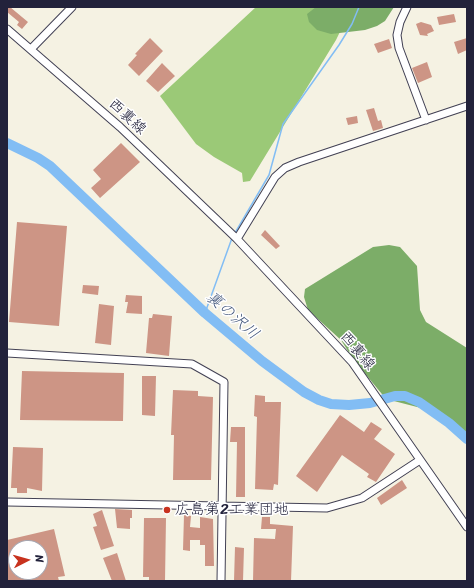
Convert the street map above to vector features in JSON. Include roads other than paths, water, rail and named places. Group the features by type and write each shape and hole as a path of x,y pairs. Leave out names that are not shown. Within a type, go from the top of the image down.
{"street":[{"path":"31,49 72,7"},
{"path":"407,7 400,22 397,35 400,48 426,120"},
{"name":"西裏線","path":"7,29 120,127 237,239 352,362 420,460"},
{"path":"237,239 274,176 285,168 467,106"},
{"path":"7,352 192,364 224,382 221,581"},
{"path":"7,502 327,508 362,498 420,460 467,527"}],"waterway":[{"path":"235,233 269,175 283,124 339,45 352,24 359,7"},
{"name":"裏の沢川","path":"7,143 38,158 50,166 205,313 262,361 304,392 319,400 331,404 349,405 370,403 395,396 405,396 419,402 449,423 467,439"},
{"path":"205,313 232,238"}],"place":[{"name":"広島第2工業団地","path":"167,510"}]}
